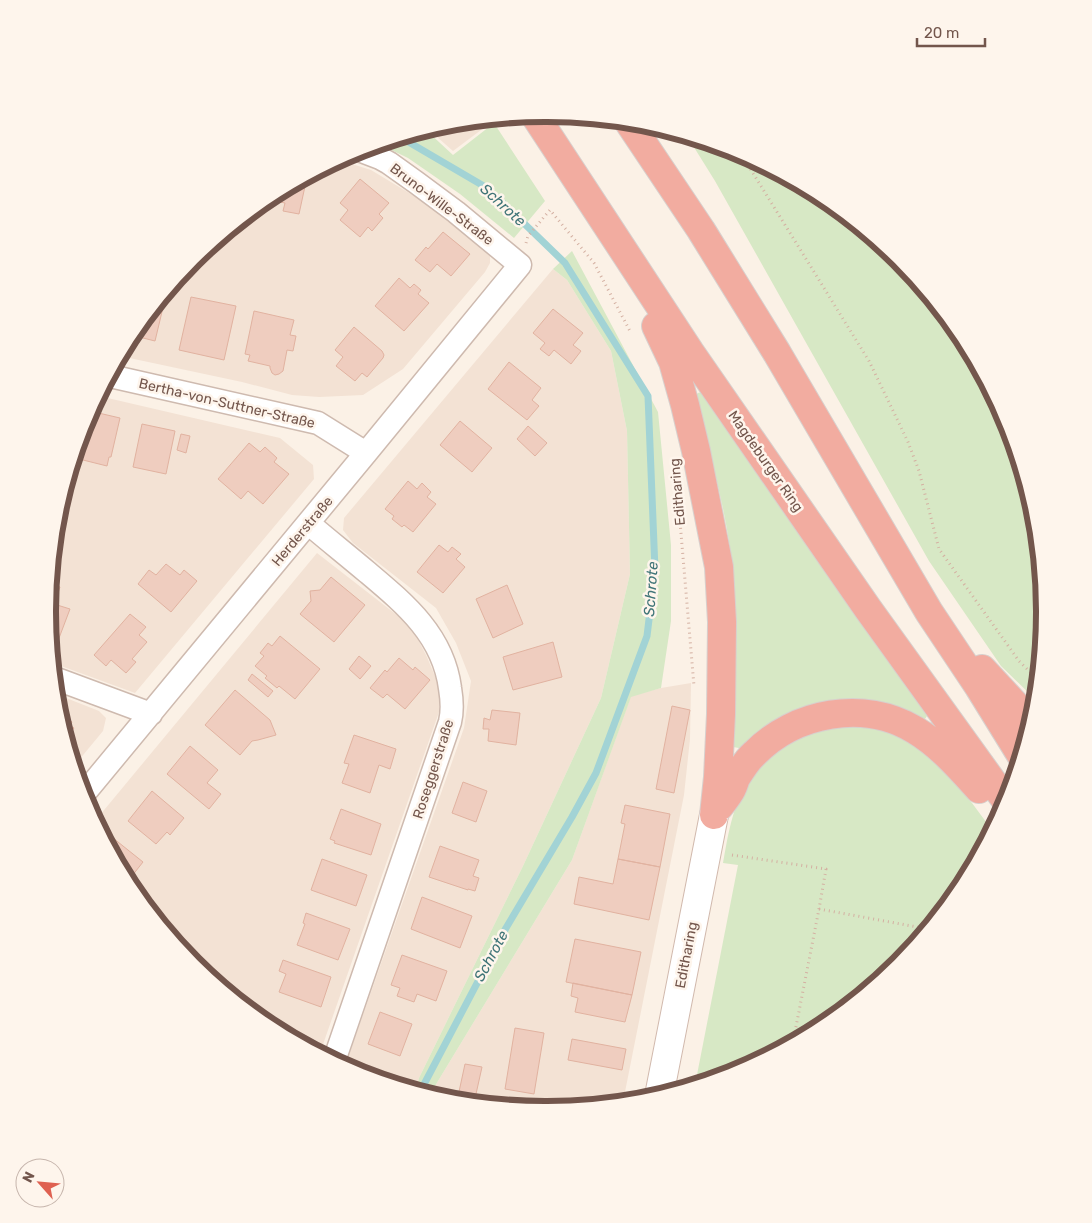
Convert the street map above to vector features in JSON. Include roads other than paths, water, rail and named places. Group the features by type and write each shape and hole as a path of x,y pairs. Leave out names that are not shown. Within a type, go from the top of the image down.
{"highway":[{"name":"Magdeburger Ring","path":"539,122 690,352 868,609 1000,794"},
{"path":"634,130 701,230 772,345 929,612 1016,747"},
{"path":"598,212 673,362 696,451 719,567 722,629 721,714 718,784 714,815"},
{"path":"929,612 1024,714"},
{"path":"714,815 731,791 736,778 744,766 764,744 785,731 809,720 821,716 848,712 892,719 920,733 949,756 995,805"}],"street":[{"name":"Bruno-Wille-Straße","path":"371,155 389,163 417,183 456,212 520,265"},
{"name":"Herderstraße","path":"89,787 520,265"},
{"name":"Bertha-von-Suttner-Straße","path":"116,377 318,423 366,453"},
{"name":"Roseggerstraße","path":"308,523 401,601 420,621 443,658 450,682 452,708 450,722 336,1054"},
{"path":"61,681 151,714"},
{"name":"Editharing","path":"661,1088 714,815"}],"waterway":[{"name":"Schrote","path":"408,142 482,185 565,263 648,396 655,570 647,636 596,773 506,928 423,1086"}]}
